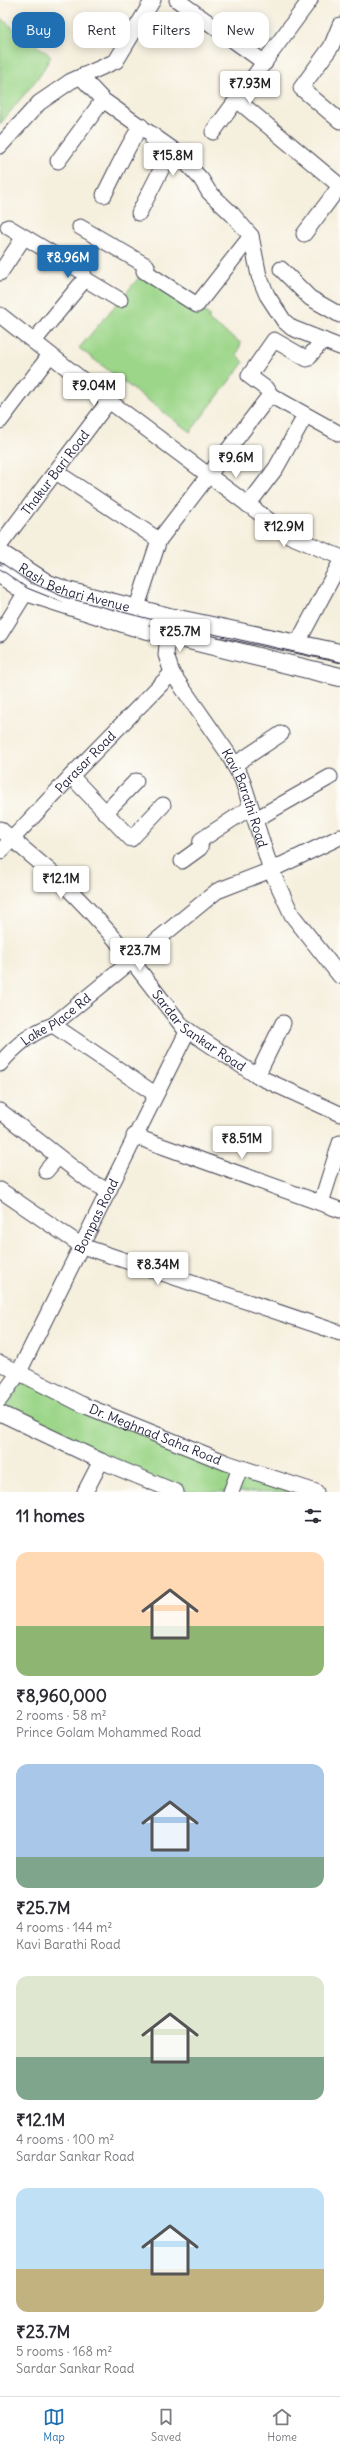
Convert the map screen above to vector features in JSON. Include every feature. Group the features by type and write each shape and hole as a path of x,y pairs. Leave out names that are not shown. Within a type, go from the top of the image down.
{"main road":[{"name":"Rash Behari Avenue","path":"0,553 48,584 67,591 169,617 340,653"},
{"name":"Rash Behari Avenue","path":"0,574 26,592 132,626 340,676"}],"street":[{"path":"0,146 39,103 71,81 116,61 153,0"},
{"path":"176,0 265,63"},
{"path":"213,132 310,0"},
{"path":"340,24 331,47 302,88 340,121"},
{"path":"81,77 103,100 175,151 251,236 259,276 267,295 284,321 292,328 340,347"},
{"path":"58,161 103,100"},
{"path":"237,100 340,186 304,234"},
{"path":"104,195 130,143 147,130"},
{"path":"140,213 163,166 147,130"},
{"path":"8,227 83,272 85,280 120,300"},
{"path":"80,227 147,266 144,271 197,305 251,236"},
{"path":"0,273 24,237"},
{"path":"281,269 310,298 340,315"},
{"path":"34,341 85,280"},
{"path":"0,315 109,401 290,536 340,557"},
{"path":"323,340 307,359 274,340 249,376 268,390 270,395 305,416 340,434"},
{"path":"0,421 50,355"},
{"path":"132,626 159,540 207,475 270,395"},
{"name":"Thakur Bari Road","path":"0,545 109,401"},
{"path":"248,505 276,468 305,416"},
{"path":"56,472 159,540"},
{"path":"297,644 340,563"},
{"path":"0,634 26,592"},
{"name":"Kavi Barathi Road","path":"169,617 166,655 172,673 242,778 272,870 292,915 337,967"},
{"name":"Parasar Road","path":"0,852 6,833 71,776 172,673"},
{"path":"234,765 281,734"},
{"path":"71,776 131,839 163,805"},
{"path":"182,861 200,848 201,840 330,777"},
{"path":"105,813 136,781"},
{"name":"Sardar Sankar Road","path":"6,833 57,877 116,939 132,962 188,1030 257,1076 340,1114"},
{"name":"Lake Place Rd","path":"0,1064 31,1036 53,1025 217,891 272,870 340,837"},
{"path":"257,1076 283,1023"},
{"path":"53,1025 155,1094"},
{"name":"Bompas Road","path":"0,1399 18,1374 109,1191 134,1136 188,1030"},
{"path":"0,1111 91,1182 109,1191"},
{"path":"134,1136 340,1210"},
{"path":"321,1203 340,1143"},
{"path":"46,1170 58,1157"},
{"path":"0,1190 82,1246 340,1333"},
{"name":"Dr. Meghnad Saha Road","path":"0,1364 81,1404 240,1468 316,1492"},
{"path":"0,1413 101,1461 176,1492"},
{"path":"85,1492 101,1461"},
{"path":"231,1492 240,1468"}],"green space":[{"path":"0,18 12,27 12,48 40,48 51,56 41,74 0,124"},
{"path":"142,274 209,315 209,321 241,343 237,355 244,362 190,432 79,348"},
{"path":"20,1378 237,1469 231,1492 184,1492 103,1459 0,1405"},
{"path":"242,1471 303,1492 237,1492"}],"tram line":[{"path":"0,562 30,582 64,597 177,626 340,662"},
{"path":"0,569 27,588 62,602"},
{"path":"149,625 201,638"}]}
